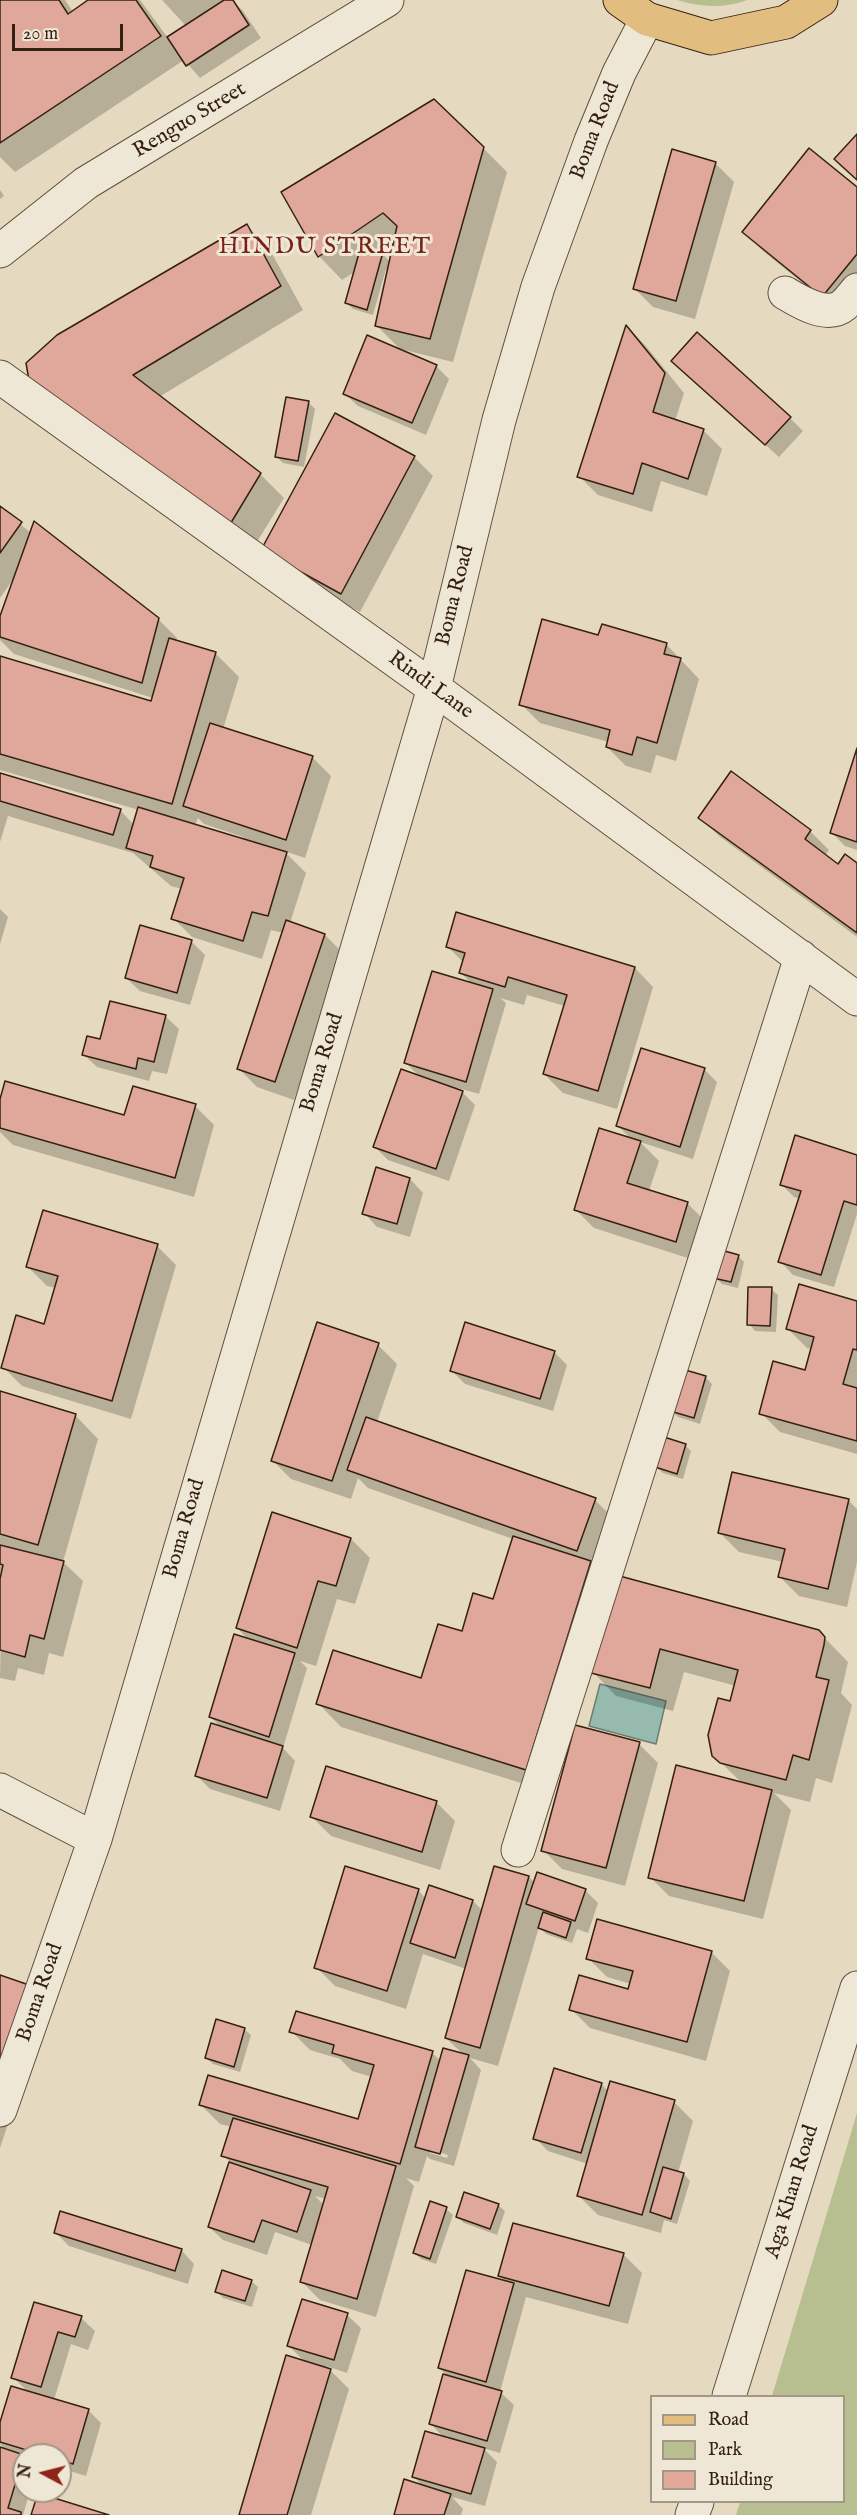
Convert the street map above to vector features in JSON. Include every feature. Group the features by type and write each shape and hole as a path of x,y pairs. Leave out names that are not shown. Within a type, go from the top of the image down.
{"main road":[{"path":"620,0 647,19 711,38 786,22 821,0"}],"street":[{"name":"Renguo Street","path":"0,251 86,183 387,0"},
{"name":"Boma Road","path":"0,2110 95,1839 434,688 499,420 538,287 591,141 619,73 647,19"},
{"path":"784,293 807,306 825,310 842,307 857,290"},
{"name":"Rindi Lane","path":"0,377 434,688 857,999"},
{"path":"518,1850 801,957"},
{"path":"0,1790 95,1839"},
{"name":"Aga Khan Road","path":"730,2395 854,2005"}],"green space":[{"path":"677,0 747,0 730,5 712,6"},
{"path":"857,2113 857,2515 736,2515 740,2503 845,2503 845,2395 772,2395"}],"water":[{"path":"600,1684 666,1701 656,1744 589,1726"}],"building":[{"path":"0,0 59,0 68,14 88,0 136,0 161,36 0,143"},
{"path":"224,0 233,0 249,25 186,66 167,37"},
{"path":"434,99 484,147 430,339 375,326 397,226 383,213 318,257 281,192"},
{"path":"857,134 857,180 834,159"},
{"path":"809,148 857,187 857,254 822,297 742,232"},
{"path":"672,149 716,162 676,301 633,289"},
{"path":"247,224 281,286 133,375 261,473 223,536 31,392 26,363 57,335"},
{"path":"361,246 383,252 367,310 345,303"},
{"path":"626,325 665,373 653,412 704,429 688,479 642,463 633,494 577,477"},
{"path":"697,332 791,417 765,445 671,361"},
{"path":"367,335 437,365 412,423 343,394"},
{"path":"286,397 309,401 298,461 275,457"},
{"path":"335,413 415,456 341,594 261,550"},
{"path":"0,506 22,522 0,553"},
{"path":"34,521 159,618 142,683 0,637 0,616"},
{"path":"542,619 598,635 602,624 667,643 664,654 681,658 657,743 637,737 632,755 606,747 610,730 519,705"},
{"path":"169,638 216,652 172,804 0,754 0,656 151,701"},
{"path":"210,723 313,756 286,840 183,806"},
{"path":"857,748 857,842 830,833"},
{"path":"731,771 811,830 805,839 838,864 845,854 857,863 857,933 698,818"},
{"path":"0,773 121,809 113,835 0,801"},
{"path":"138,807 287,852 268,916 252,912 243,941 171,919 184,878 150,867 153,856 126,848"},
{"path":"456,912 635,967 598,1091 543,1074 567,995 508,977 505,987 459,973 465,953 446,947"},
{"path":"286,920 325,934 275,1082 237,1069"},
{"path":"140,925 192,940 177,993 125,978"},
{"path":"432,971 493,989 466,1082 404,1063"},
{"path":"110,1001 166,1015 154,1062 138,1058 136,1069 82,1055 87,1036 100,1039"},
{"path":"641,1048 705,1068 680,1147 616,1126"},
{"path":"401,1069 463,1091 436,1169 373,1147"},
{"path":"5,1081 124,1115 133,1086 196,1104 175,1178 0,1128 0,1099"},
{"path":"599,1128 641,1141 627,1183 688,1202 676,1242 574,1210"},
{"path":"795,1135 857,1155 857,1205 844,1201 821,1275 778,1262 801,1191 780,1185"},
{"path":"376,1167 410,1178 397,1224 362,1214"},
{"path":"43,1210 158,1244 112,1401 1,1368 16,1315 44,1324 58,1276 26,1267"},
{"path":"721,1250 739,1255 731,1282 713,1278"},
{"path":"799,1284 857,1301 857,1350 853,1349 843,1384 857,1388 857,1441 759,1414 773,1361 805,1370 814,1337 786,1329"},
{"path":"748,1287 772,1287 770,1326 747,1325"},
{"path":"317,1322 379,1343 332,1481 271,1461"},
{"path":"465,1322 555,1351 540,1399 450,1371"},
{"path":"682,1369 706,1376 694,1418 670,1411"},
{"path":"0,1391 76,1414 38,1545 0,1534"},
{"path":"366,1417 596,1498 577,1551 347,1470"},
{"path":"664,1437 686,1444 677,1474 655,1467"},
{"path":"732,1472 849,1499 828,1589 778,1577 785,1549 718,1533"},
{"path":"272,1512 351,1538 336,1586 318,1581 297,1648 236,1628"},
{"path":"513,1536 591,1561 526,1770 316,1704 333,1650 421,1678 438,1624 462,1631 473,1593 493,1599"},
{"path":"0,1545 64,1561 44,1639 30,1635 25,1657 0,1650 0,1579 3,1565 0,1564"},
{"path":"616,1575 819,1630 825,1637 816,1677 829,1680 809,1760 793,1755 786,1780 720,1763 712,1756 708,1735 718,1698 730,1701 738,1670 660,1649 650,1688 591,1673"},
{"path":"234,1634 295,1653 269,1737 209,1717"},
{"path":"211,1723 283,1746 267,1798 195,1776"},
{"path":"575,1725 640,1742 606,1868 541,1851"},
{"path":"676,1765 772,1790 744,1901 648,1878"},
{"path":"326,1766 437,1801 422,1852 310,1817"},
{"path":"345,1866 419,1889 387,1991 314,1968"},
{"path":"494,1866 529,1876 480,2048 445,2038"},
{"path":"537,1872 586,1889 575,1921 526,1904"},
{"path":"429,1885 473,1900 455,1958 410,1943"},
{"path":"543,1912 571,1922 566,1938 538,1928"},
{"path":"597,1919 712,1951 687,2042 569,2010 579,1975 628,1989 633,1971 586,1959"},
{"path":"0,1975 29,1985 0,2073"},
{"path":"296,2011 433,2051 400,2164 199,2105 208,2075 358,2119 374,2065 332,2053 334,2045 289,2032"},
{"path":"216,2019 245,2028 234,2067 205,2058"},
{"path":"443,2048 469,2055 440,2154 415,2147"},
{"path":"554,2068 602,2083 581,2153 533,2139"},
{"path":"610,2081 675,2100 642,2215 577,2196"},
{"path":"233,2118 396,2166 357,2299 300,2282 328,2187 221,2156"},
{"path":"229,2162 311,2190 297,2232 262,2220 254,2242 208,2227"},
{"path":"663,2167 684,2173 671,2219 650,2212"},
{"path":"464,2192 499,2204 490,2229 456,2217"},
{"path":"430,2201 447,2207 430,2259 413,2253"},
{"path":"60,2211 182,2249 175,2271 54,2233"},
{"path":"513,2223 624,2253 609,2306 498,2276"},
{"path":"222,2270 252,2280 245,2301 215,2292"},
{"path":"466,2270 514,2283 486,2382 438,2368"},
{"path":"302,2299 348,2313 334,2360 287,2346"},
{"path":"34,2302 82,2316 75,2337 58,2332 41,2387 11,2378"},
{"path":"286,2355 331,2369 287,2515 239,2515"},
{"path":"443,2374 502,2391 487,2441 429,2424"},
{"path":"11,2386 89,2409 73,2464 72,2443 12,2443 12,2446 0,2442 0,2422"},
{"path":"425,2431 485,2448 471,2494 412,2477"},
{"path":"0,2447 12,2451 12,2495 8,2508 21,2512 21,2515 0,2515"},
{"path":"404,2479 451,2494 444,2515 394,2515"},
{"path":"35,2503 70,2503 109,2515 31,2515"}],"district":[{"name":"HINDU STREET","path":"325,248"}]}
